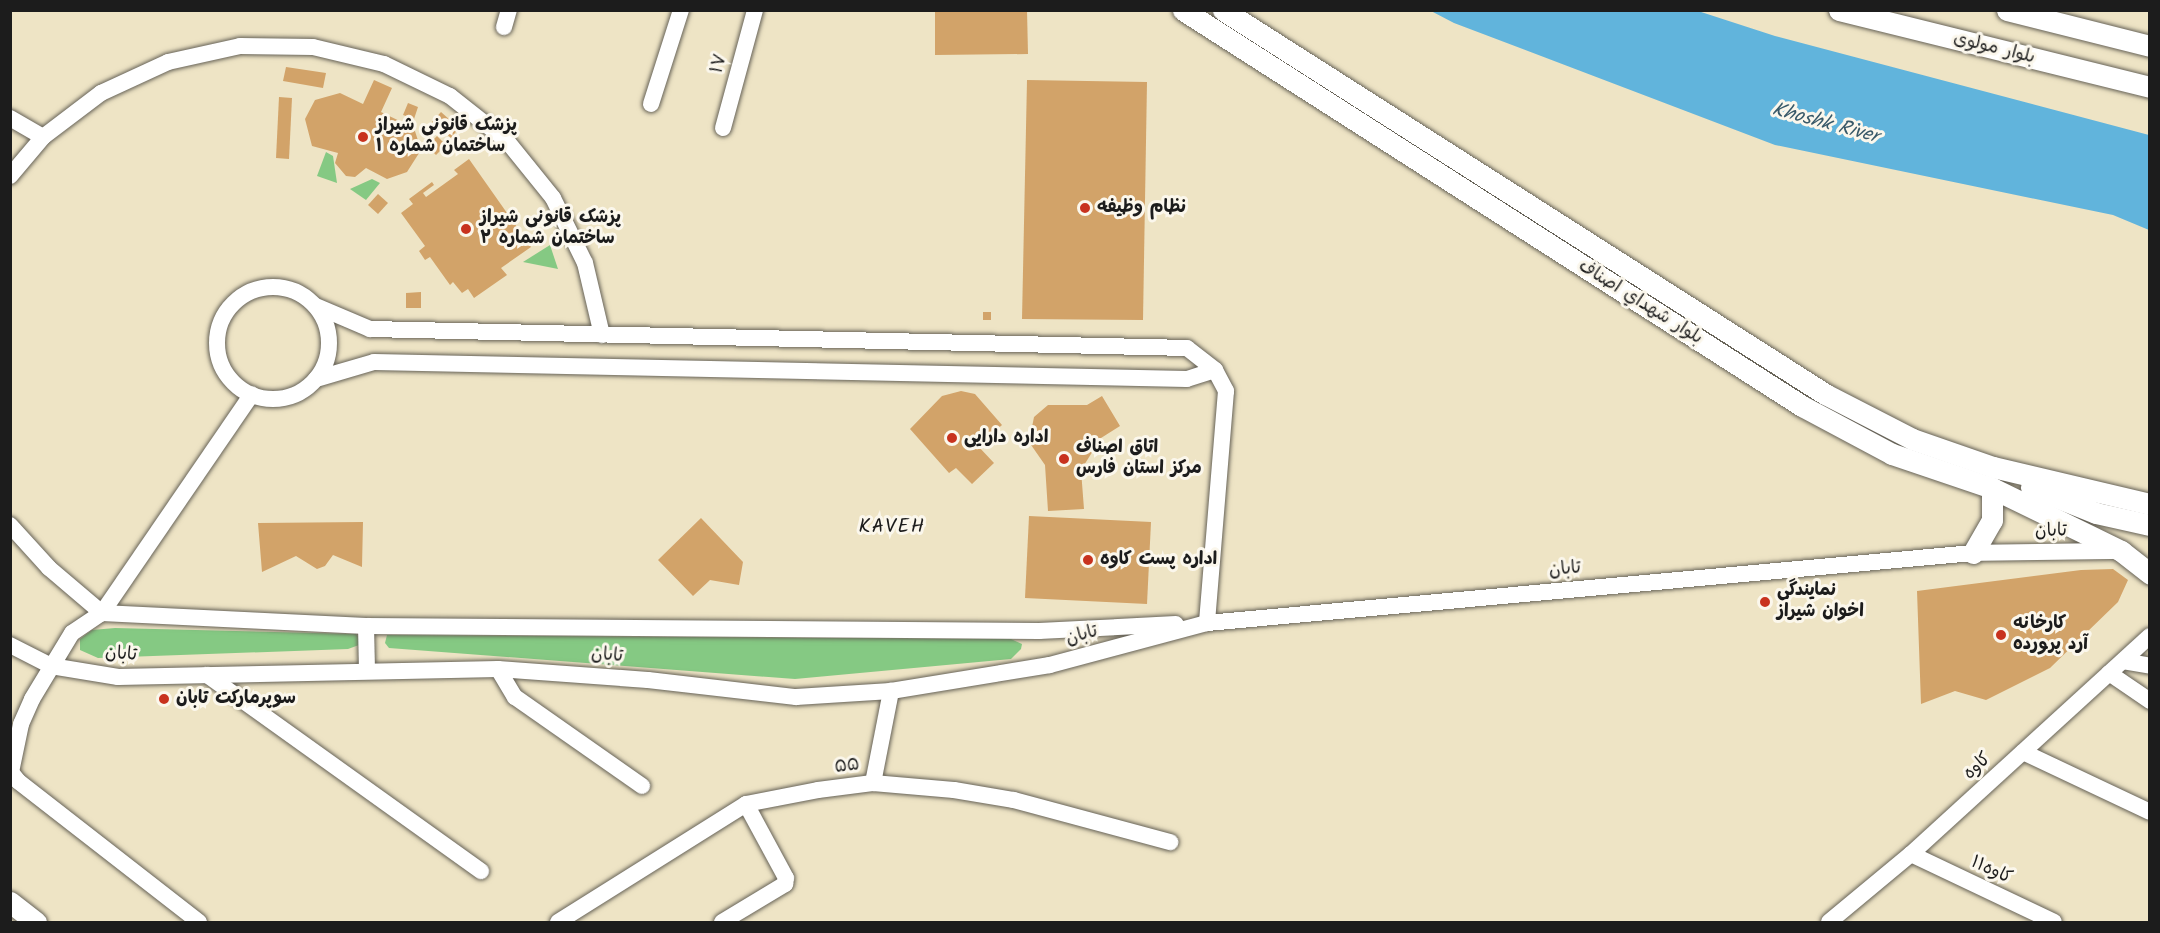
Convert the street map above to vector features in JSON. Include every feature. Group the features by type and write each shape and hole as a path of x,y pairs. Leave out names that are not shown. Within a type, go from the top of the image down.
{"main road":[{"name":"بلوار شهداي اصناف","path":"1183,10 1802,406 1892,454 1992,477 2150,504"},
{"name":"بلوار شهداي اصناف","path":"1223,10 1825,394 1992,477 2121,551 2150,574"},
{"name":"بلوار مولوی","path":"1839,10 1867,14 2150,87"},
{"path":"2007,10 2150,46"},
{"path":"1973,553 1992,520 1992,477 2086,510 2150,525"},
{"path":"10,902 36,922"}],"street":[{"path":"504,27 509,10"},
{"path":"651,104 681,10"},
{"name":"۱۷","path":"723,128 755,10"},
{"path":"10,176 43,137 101,93 168,62 240,46 313,47 384,64 450,96 514,149 553,198 585,263 602,334"},
{"path":"10,118 43,137"},
{"path":"10,525 49,568 102,613 366,626 1039,631 1207,622 1226,392 1215,370 1186,348 370,329 316,306 301,294 282,287 265,287 233,302 223,316 216,350 221,366 231,381 252,394 283,398 301,391 316,379 326,362 329,342 326,323 316,306"},
{"path":"316,379 374,362 1187,379 1215,370"},
{"path":"199,922 18,781 11,772 21,724 51,666 72,633 102,613 252,394"},
{"name":"تابان","path":"10,645 51,666 118,677 498,669 648,680 796,697 891,691 1050,665 1207,622 1973,553 2121,551"},
{"path":"366,626 367,670"},
{"name":"کاوه","path":"1829,922 1911,854 2150,636"},
{"path":"2122,661 2150,666"},
{"path":"498,669 515,697 642,786"},
{"path":"2109,673 2150,700"},
{"path":"207,675 481,871"},
{"path":"873,783 891,691"},
{"path":"2023,752 2150,812"},
{"name":"۵۵","path":"558,922 746,804 873,783 1014,800 1170,842"},
{"path":"722,922 785,884 786,878 746,804"},
{"name":"کاوه۱۱","path":"1911,854 2054,922"}],"green space":[{"path":"326,152 333,156 337,183 317,176"},
{"path":"372,179 380,183 366,200 350,189"},
{"path":"550,245 558,269 523,262"},
{"path":"115,628 356,634 360,639 359,645 348,649 98,658 80,650 80,639 92,630"},
{"path":"387,635 1011,639 1022,644 1021,649 1011,659 795,679 389,648 385,643"}],"water":[{"name":"Khoshk River","path":"1431,11 1698,11 1775,36 2149,135 2149,230 2113,215 1775,145 1454,23"}],"building":[{"path":"935,10 1027,10 1028,54 935,55"},
{"path":"286,67 326,73 323,88 283,81"},
{"name":"پزشک قانونی شیراز ساختمان شماره ۱","path":"374,80 392,88 381,112 414,128 421,150 407,172 387,179 366,168 355,177 346,176 335,163 338,153 312,146 305,119 315,100 340,93 363,104"},
{"name":"نظام وظیفه","path":"1027,80 1147,82 1143,320 1022,319"},
{"path":"279,97 292,98 289,159 276,158"},
{"path":"408,103 418,107 414,119 403,115"},
{"path":"441,112 459,128 451,138 432,122"},
{"path":"437,136 446,145 436,155 427,146"},
{"name":"پزشک قانونی شیراز ساختمان شماره ٣","path":"469,159 531,247 501,268 507,275 474,298 468,289 462,293 453,282 450,285 430,257 425,260 419,251 425,246 401,213 413,204 409,199 432,182 434,185 423,193 426,197 458,174 454,170"},
{"path":"378,194 388,203 378,214 368,205"},
{"path":"421,292 421,308 406,308 406,293"},
{"path":"983,312 991,312 991,320 983,320"},
{"name":"اداره دارایی","path":"961,391 975,394 1002,425 978,446 994,463 972,484 956,468 949,473 910,429 942,396"},
{"name":"اتاق اصناف مرکز استان فارس","path":"1102,396 1120,426 1101,438 1081,470 1084,509 1048,511 1045,465 1029,442 1034,417 1048,405 1087,405"},
{"name":"اداره پست کاوه","path":"1029,516 1151,522 1147,604 1025,598"},
{"path":"701,518 743,562 739,585 710,580 693,596 658,560"},
{"path":"363,522 362,567 333,555 325,566 317,569 296,556 262,572 258,523"},
{"name":"کارخانه آرد پرورده","path":"2113,569 2128,580 2118,602 2050,668 1986,700 1955,691 1921,704 1917,591 2081,570"}],"place":[{"name":"پزشک قانونی شیراز ساختمان شماره ۱","path":"363,137"},
{"name":"نظام وظیفه","path":"1085,208"},
{"name":"پزشک قانونی شیراز ساختمان شماره ٣","path":"466,229"},
{"name":"اداره دارایی","path":"952,438"},
{"name":"اتاق اصناف مرکز استان فارس","path":"1064,459"},
{"name":"اداره پست کاوه","path":"1088,560"},
{"name":"نمایندگی اخوان شیراز","path":"1765,602"},
{"name":"کارخانه آرد پرورده","path":"2001,635"},
{"name":"سوپرمارکت تابان","path":"164,699"}],"district":[{"name":"KAVEH","path":"892,527"}]}
